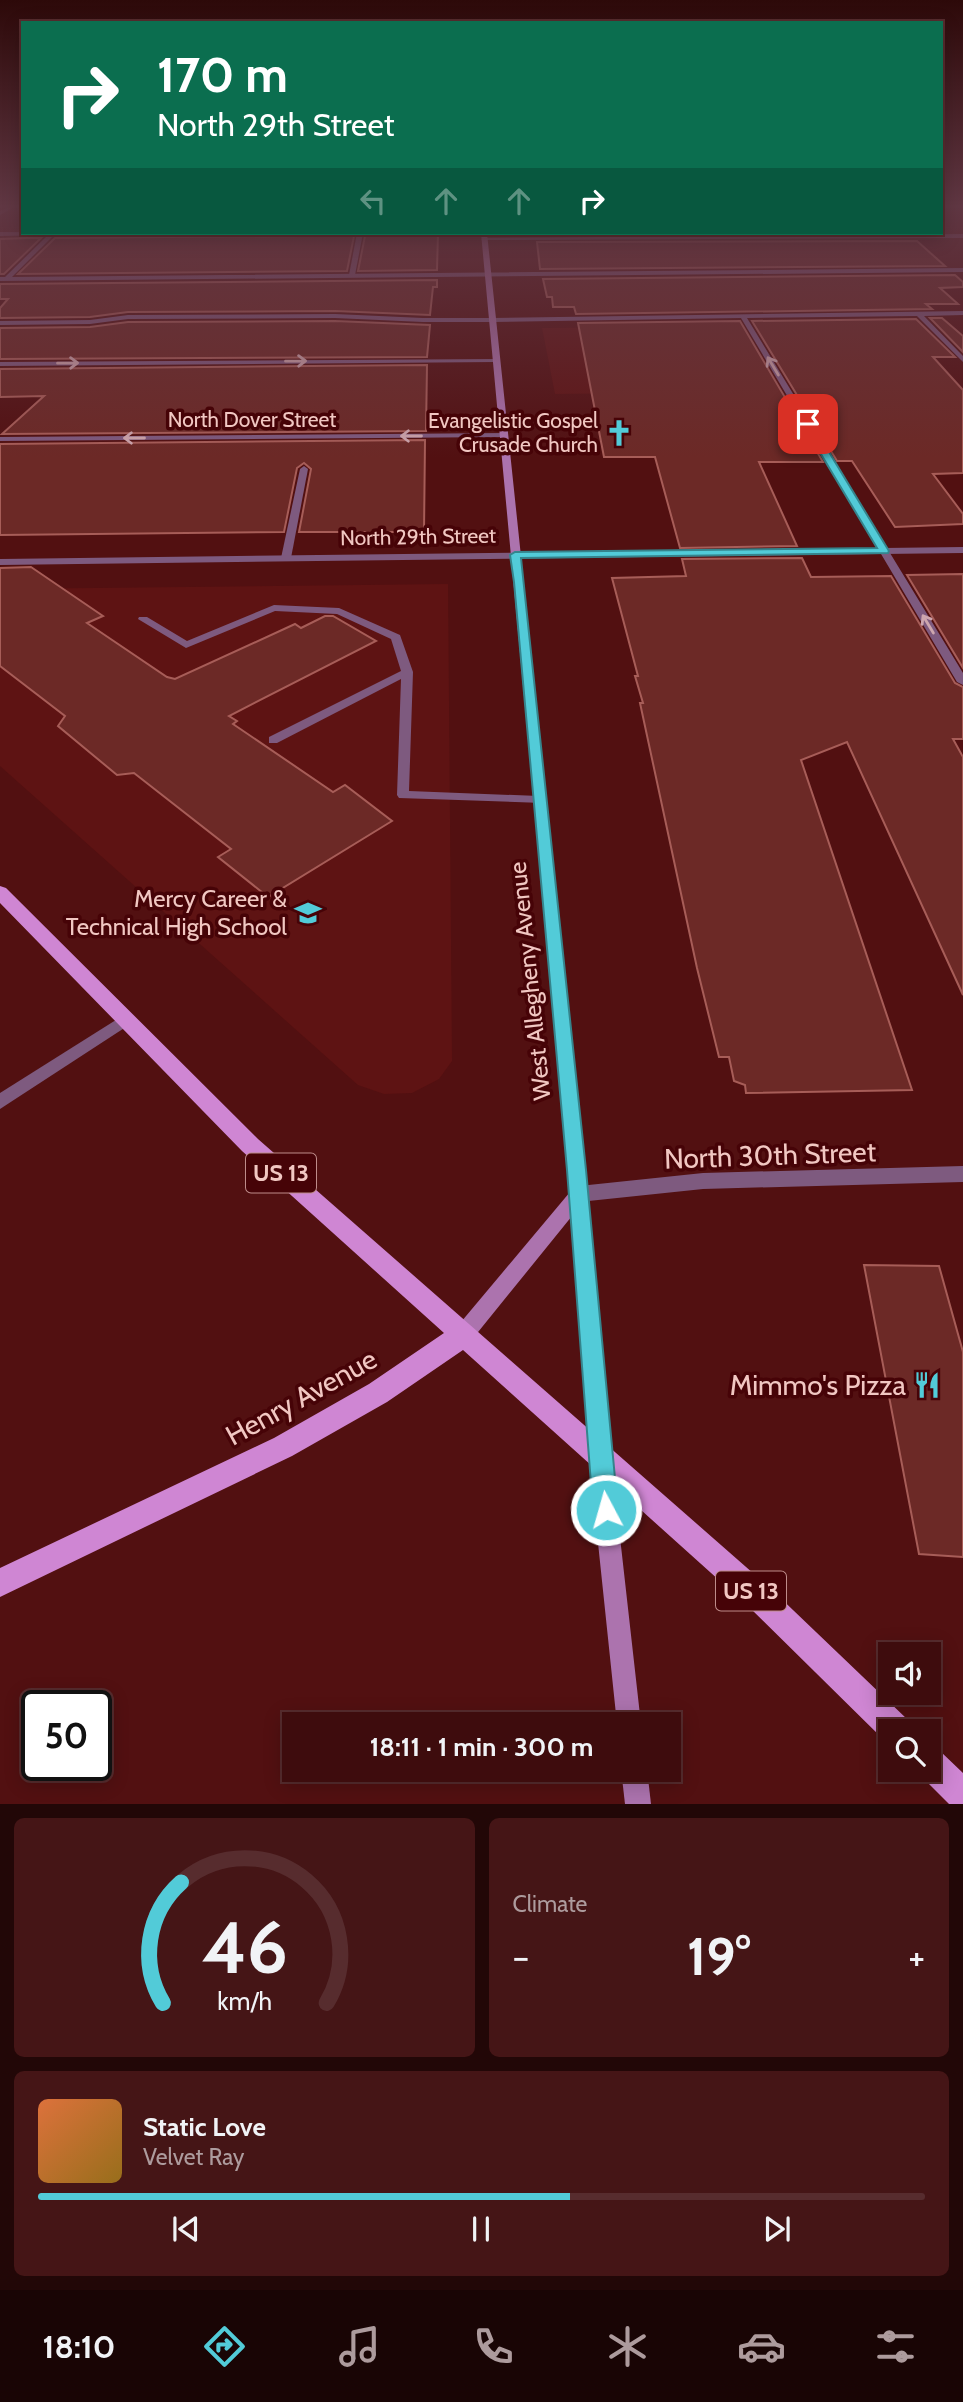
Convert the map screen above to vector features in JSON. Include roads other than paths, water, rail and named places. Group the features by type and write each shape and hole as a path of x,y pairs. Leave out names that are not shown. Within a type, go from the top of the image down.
{"main road":[{"name":"West Allegheny Avenue","path":"489,290 579,1194 600,1457 628,1712"},
{"name":"US 13","path":"0,892 250,1145 760,1598 885,1719"},
{"name":"Henry Avenue","path":"0,1583 283,1447 377,1393 463,1335 579,1194"},
{"path":"941,1774 963,1795"},
{"path":"636,1782 638,1804"}],"street":[{"path":"0,323 90,322 128,317 335,316 492,320 963,313"},
{"path":"919,314 963,360"},
{"path":"742,315 963,682"},
{"path":"0,364 496,359"},
{"name":"North Dover Street","path":"0,439 504,435"},
{"path":"286,558 304,469"},
{"name":"North 29th Street","path":"0,562 963,550"},
{"path":"143,620 186,645 274,608 339,611 396,637 407,673 403,795 539,800"},
{"path":"273,740 407,673"},
{"path":"0,1102 127,1019"},
{"name":"North 30th Street","path":"579,1194 703,1181 963,1174"}],"place":[{"name":"Evangelistic Gospel Crusade Church","path":"619,433"},
{"name":"Mercy Career & Technical High School","path":"308,913"},
{"name":"Mimmo's Pizza","path":"927,1385"}]}
